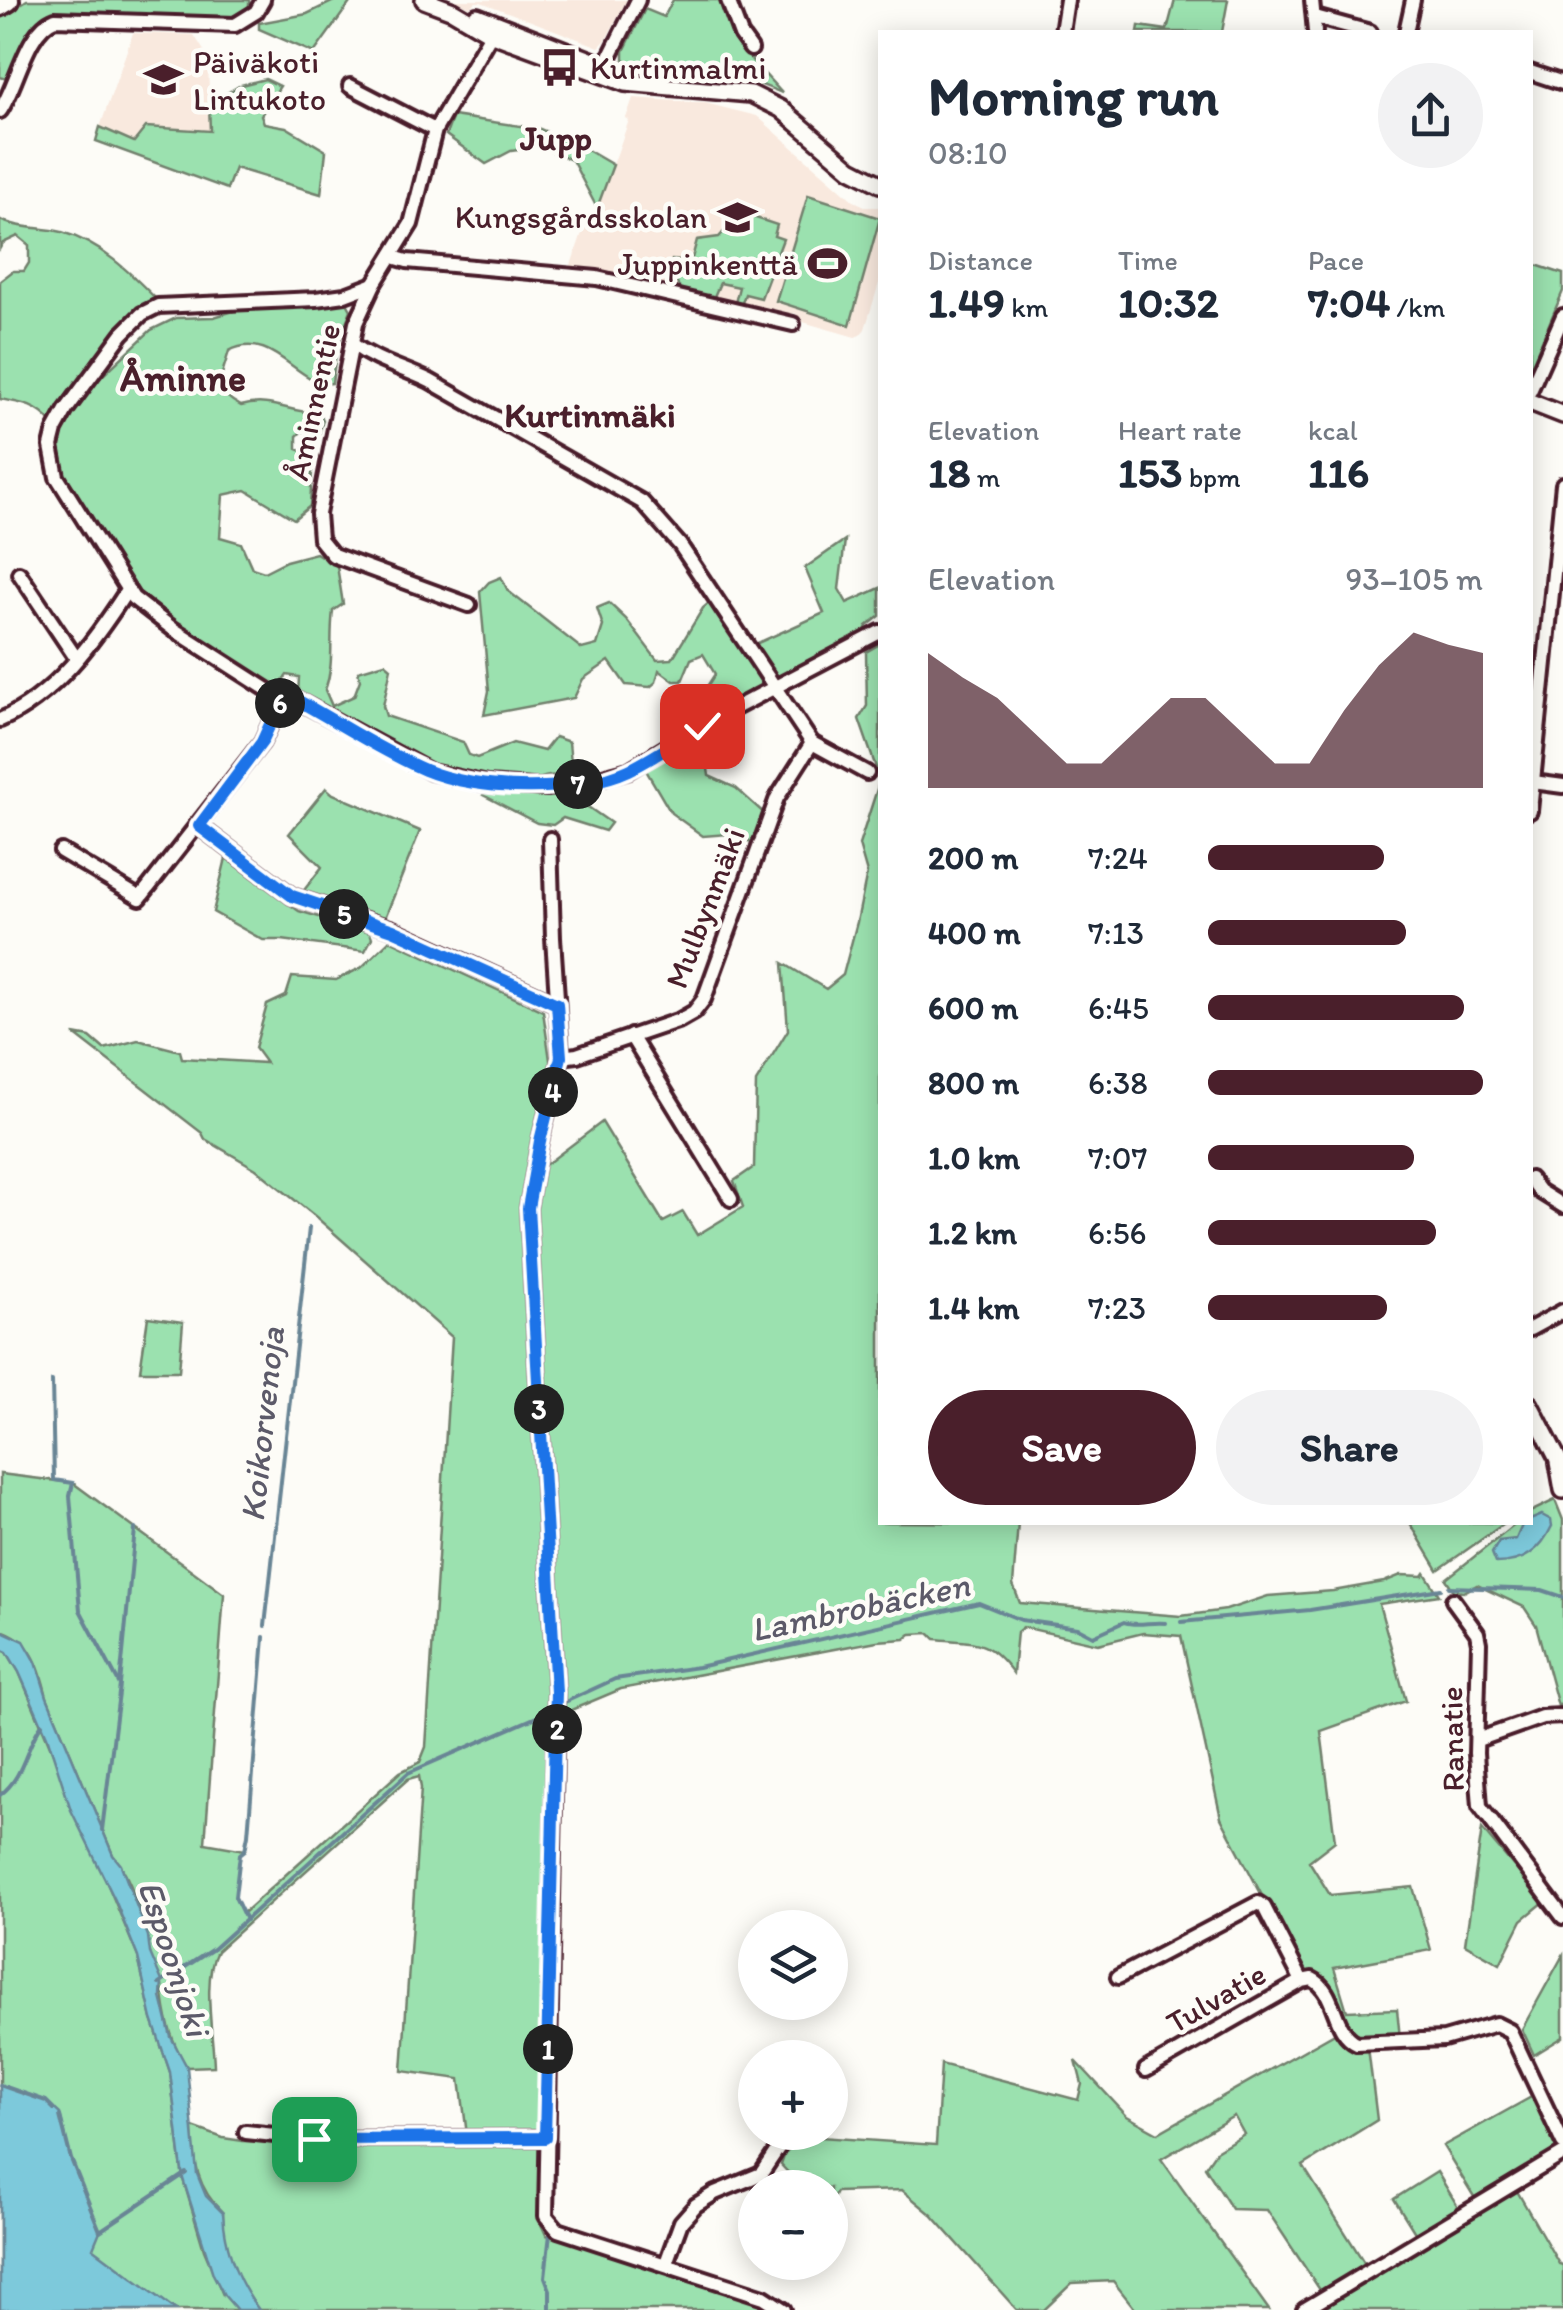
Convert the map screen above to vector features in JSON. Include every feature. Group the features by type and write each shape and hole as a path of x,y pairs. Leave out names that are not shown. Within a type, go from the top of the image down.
{"main road":[{"path":"0,5 8,0"}],"street":[{"path":"0,111 35,32 44,23 55,19 235,25 256,12 263,0"},
{"path":"424,0 643,84 751,94 781,108 851,169 878,183"},
{"path":"603,70 638,0"},
{"path":"728,0 735,22 751,49"},
{"path":"1062,30 1067,0"},
{"path":"1312,0 1314,30"},
{"path":"1406,30 1413,0"},
{"path":"1315,17 1363,30"},
{"name":"Åminnentie","path":"470,605 333,555 320,539 318,514 356,323 416,211 435,130 494,29"},
{"path":"1533,73 1563,83"},
{"path":"350,86 435,130"},
{"path":"393,257 598,278 793,324"},
{"path":"374,284 316,299 158,306 142,314 122,334 54,430 51,446 58,477 126,592 173,628 282,698 297,700 424,770 487,784 547,788 629,770 878,633"},
{"path":"1533,385 1563,316"},
{"path":"352,344 389,366 430,381 642,502 682,549 812,743 867,772"},
{"path":"1533,403 1563,415"},
{"path":"1563,484 1557,601 1533,782 1563,786"},
{"path":"19,573 76,658"},
{"path":"0,720 49,687 104,626 126,592"},
{"path":"60,852 140,898 262,742 282,698"},
{"name":"Mulbynmäki","path":"561,1057 577,1055 694,1012 704,999 776,798 812,743"},
{"path":"199,826 292,896 393,930 557,1004"},
{"path":"550,839 561,1057 528,1208 556,1692 544,2206 553,2227 764,2297 784,2310"},
{"path":"632,1036 731,1198"},
{"path":"1533,1183 1563,1206"},
{"path":"1533,1327 1563,1311"},
{"path":"1533,1411 1560,1463 1563,1490"},
{"name":"Ranatie","path":"1452,1600 1477,1633 1479,1643 1476,1740 1484,1814 1563,1917"},
{"path":"1476,1740 1542,1718 1563,1716"},
{"path":"1118,1976 1258,1903 1264,1907 1302,1981"},
{"name":"Tulvatie","path":"1146,2070 1302,1981 1312,1979 1323,1986 1345,2036 1357,2043 1444,2039 1496,2024 1504,2026 1510,2031 1563,2142"},
{"path":"246,2132 314,2139 545,2138"},
{"path":"666,2262 681,2222 696,2205 715,2192 761,2174 777,2150"},
{"path":"1304,2310 1563,2154"}],"shaded area":[{"path":"454,0 627,0 599,47 481,2 470,7"},
{"name":"Päiväkoti Lintukoto","path":"133,33 194,35 208,57 210,131 146,127 135,142 100,127"},
{"name":"Kungsgårdsskolan","path":"633,98 705,103 757,116 854,201 878,207 878,287 860,335 855,337 803,322 795,313 771,318 655,285 570,268 584,227 591,225 629,120 626,118"}],"green space":[{"path":"27,0 249,0 249,10 233,20 48,16 33,28 11,80 0,77 0,17"},
{"path":"336,0 352,0 314,53 259,29 259,23 307,14"},
{"path":"673,0 721,0 739,46 782,93 735,77 649,69 624,59 624,51 645,9 664,17"},
{"path":"1175,0 1228,0 1222,30 1167,30"},
{"path":"265,79 280,86 261,115 264,123 286,127 326,151 321,194 235,168 227,189 96,141 100,127 134,142 146,127 210,131 209,103 241,85"},
{"path":"453,116 540,129 613,165 597,208 572,160 540,147 511,151 486,164 446,135"},
{"name":"Juppinkenttä","path":"808,195 878,217 850,325 776,301"},
{"path":"741,213 777,225 774,236 783,239 761,298 745,294 740,309 734,307 739,287 720,283 712,301 682,292 670,271 672,260 691,262 697,240 719,237"},
{"path":"0,220 62,232 89,243 125,269 157,300 112,339 52,423 35,409 0,399 0,281 13,271 24,271 29,263 29,245 18,236 0,248"},
{"path":"1533,264 1563,274 1563,291 1533,362"},
{"path":"346,301 351,310 337,346 332,383 308,377 259,347 229,351 221,377 225,395 241,406 262,403 320,413 323,420 318,437 302,431 297,436 297,449 313,455 310,506 294,519 246,490 223,495 220,537 241,543 252,568 264,572 316,553 337,566 343,604 333,611 325,690 332,706 354,696 360,680 358,671 385,663 391,668 383,706 386,716 463,742 469,755 477,758 513,743 544,751 555,737 569,742 571,763 578,772 533,782 437,770 298,695 299,677 287,675 276,691 141,603 63,474 57,446 71,414 102,376 151,330 176,318 214,317 247,307"},
{"path":"845,540 839,589 847,603 878,589 878,618 863,635 777,679 751,646 824,613 805,568"},
{"path":"501,577 508,591 582,649 597,645 603,626 597,608 609,603 657,660 672,659 710,602 764,683 753,692 715,708 704,691 715,674 703,654 691,659 682,681 674,681 659,670 650,687 626,685 609,661 583,679 574,698 484,715 489,691 480,592"},
{"path":"878,645 878,773 859,719 867,706 866,652"},
{"path":"689,740 707,761 709,776 736,788 766,815 757,844 728,834 703,836 671,813 644,767"},
{"path":"878,786 878,1525 1018,1525 1013,1585 1020,1603 1181,1616 1226,1610 1268,1596 1333,1591 1425,1573 1439,1595 1379,1604 1406,1701 1321,1731 1335,1841 1309,1861 1330,1895 1413,1887 1431,1950 1334,1968 1347,2011 1397,2009 1400,2038 1353,2037 1318,1975 1303,1973 1221,1818 1181,1636 1143,1633 1098,1644 1023,1627 1017,1632 1013,1673 987,1647 935,1639 929,1633 911,1634 905,1639 621,1689 571,1710 562,1723 551,1723 539,2110 540,2222 546,2235 672,2270 762,2301 774,2310 0,2310 0,1649 7,1652 19,1672 138,1957 152,2019 170,2072 183,2179 204,2250 223,2295 223,2213 207,2194 198,2174 193,2127 243,2141 468,2143 460,2079 402,2071 419,1776 408,1779 217,1951 209,1991 214,2066 187,2067 169,2028 161,1982 133,1890 113,1855 37,1665 20,1640 0,1630 0,1474 73,1483 224,1594 205,1843 245,1850 240,1854 235,1897 243,1913 400,1772 420,1762 426,1747 452,1337 316,1217 256,1169 205,1139 74,1034 90,1037 104,1049 138,1040 180,1051 182,1058 266,1063 255,1048 267,1005 286,996 292,977 336,980 361,968 390,940 543,1011 551,1067 528,1165 539,1168 548,1163 602,1122 663,1222 683,1212 697,1235 743,1207 734,1181 754,1167 756,1082 788,1030 783,963 826,989 843,975 867,873 859,845"},
{"path":"326,788 420,831 385,918 301,894 322,867 289,834"},
{"path":"486,789 549,793 573,808 588,807 611,823 605,831 563,818 553,825 537,823 483,795"},
{"path":"226,858 299,911 370,932 372,938 365,951 263,940 213,912"},
{"path":"148,1317 183,1322 179,1371 140,1371"},
{"path":"1555,1500 1563,1520 1563,1703 1558,1706 1536,1625 1524,1607 1477,1585 1464,1592 1454,1591 1446,1579 1514,1525 1533,1525 1533,1511"},
{"path":"1412,1525 1502,1525 1438,1570"},
{"path":"1482,1829 1544,1902 1522,1920 1500,1964 1465,1944"},
{"path":"1563,1955 1563,2037 1534,2055 1522,2029"},
{"path":"1340,2030 1368,2047 1377,2120 1303,2166 1367,2267 1322,2293 1267,2210 1232,2209 1205,2167 1216,2151 1244,2134 1234,2116 1161,2159 1269,2310 1136,2310 1113,2281 1072,2283 1044,2310 1017,2310 932,2215 902,2190 848,2192 848,2170 786,2170 781,2165 786,2150 848,2150 848,2139 936,2145 941,2064 1078,2100 1082,2084 1076,2061 1127,2116 1158,2133"},
{"path":"1535,2095 1558,2150 1476,2200 1443,2146"},
{"path":"1437,2172 1460,2210 1417,2236 1394,2199"},
{"path":"1517,2191 1563,2265 1563,2310 1316,2310"}],"water":[{"path":"1542,1515 1551,1520 1543,1542 1523,1558 1496,1563 1492,1553 1499,1541 1516,1539 1522,1525 1533,1525 1533,1519"},
{"path":"0,1630 24,1641 36,1662 113,1855 121,1865 162,1981 161,1997 171,2037 187,2067 197,2174 206,2196 223,2213 233,2264 259,2310 237,2310 213,2274 183,2179 170,2072 152,2019 138,1957 71,1810 47,1736 19,1672 7,1652 0,1649"},
{"path":"0,2085 46,2101 60,2114 71,2159 100,2231 93,2248 176,2310 0,2310"}],"waterway":[{"name":"Koikorvenoja","path":"265,1626 309,1228"},
{"path":"52,1381 54,1480 73,1483 70,1496 80,1610 120,1685 102,1830"},
{"path":"120,1684 135,1529"},
{"name":"Lambrobäcken","path":"1449,1587 1542,1590 1563,1597"},
{"name":"Lambrobäcken","path":"1181,1622 1310,1610 1441,1589"},
{"name":"Lambrobäcken","path":"565,1702 615,1679 698,1667 979,1603 1021,1620 1078,1628 1093,1636 1124,1622 1166,1623"},
{"name":"Koikorvenoja","path":"246,1920 235,1897 240,1854 245,1850 248,1835 264,1637"},
{"name":"Lambrobäcken","path":"159,1984 213,1949 408,1773 548,1712"},
{"path":"0,1795 15,1779 42,1724"},
{"path":"0,2085 46,2101 54,2109"},
{"path":"60,2116 71,2159 100,2231 186,2173"},
{"path":"550,2234 545,2277 550,2310"}],"place":[{"name":"Kurtinmalmi","path":"560,68"},
{"name":"Päiväkoti Lintukoto","path":"163,80"},
{"name":"Kungsgårdsskolan","path":"737,217"},
{"name":"Juppinkenttä","path":"828,264"}],"district":[{"name":"Jupp","path":"556,138"},
{"name":"Åminne","path":"183,378"},
{"name":"Kurtinmäki","path":"590,415"}],"route":[{"path":"314,2139 545,2138 557,1722 528,1208 561,1057 557,1004 393,930 292,896 199,826 262,742 282,698 297,700 431,772 519,787 547,788 609,777 629,770 702,726"}],"water label":[{"name":"Espoonjoki","path":"174,1958"}]}
